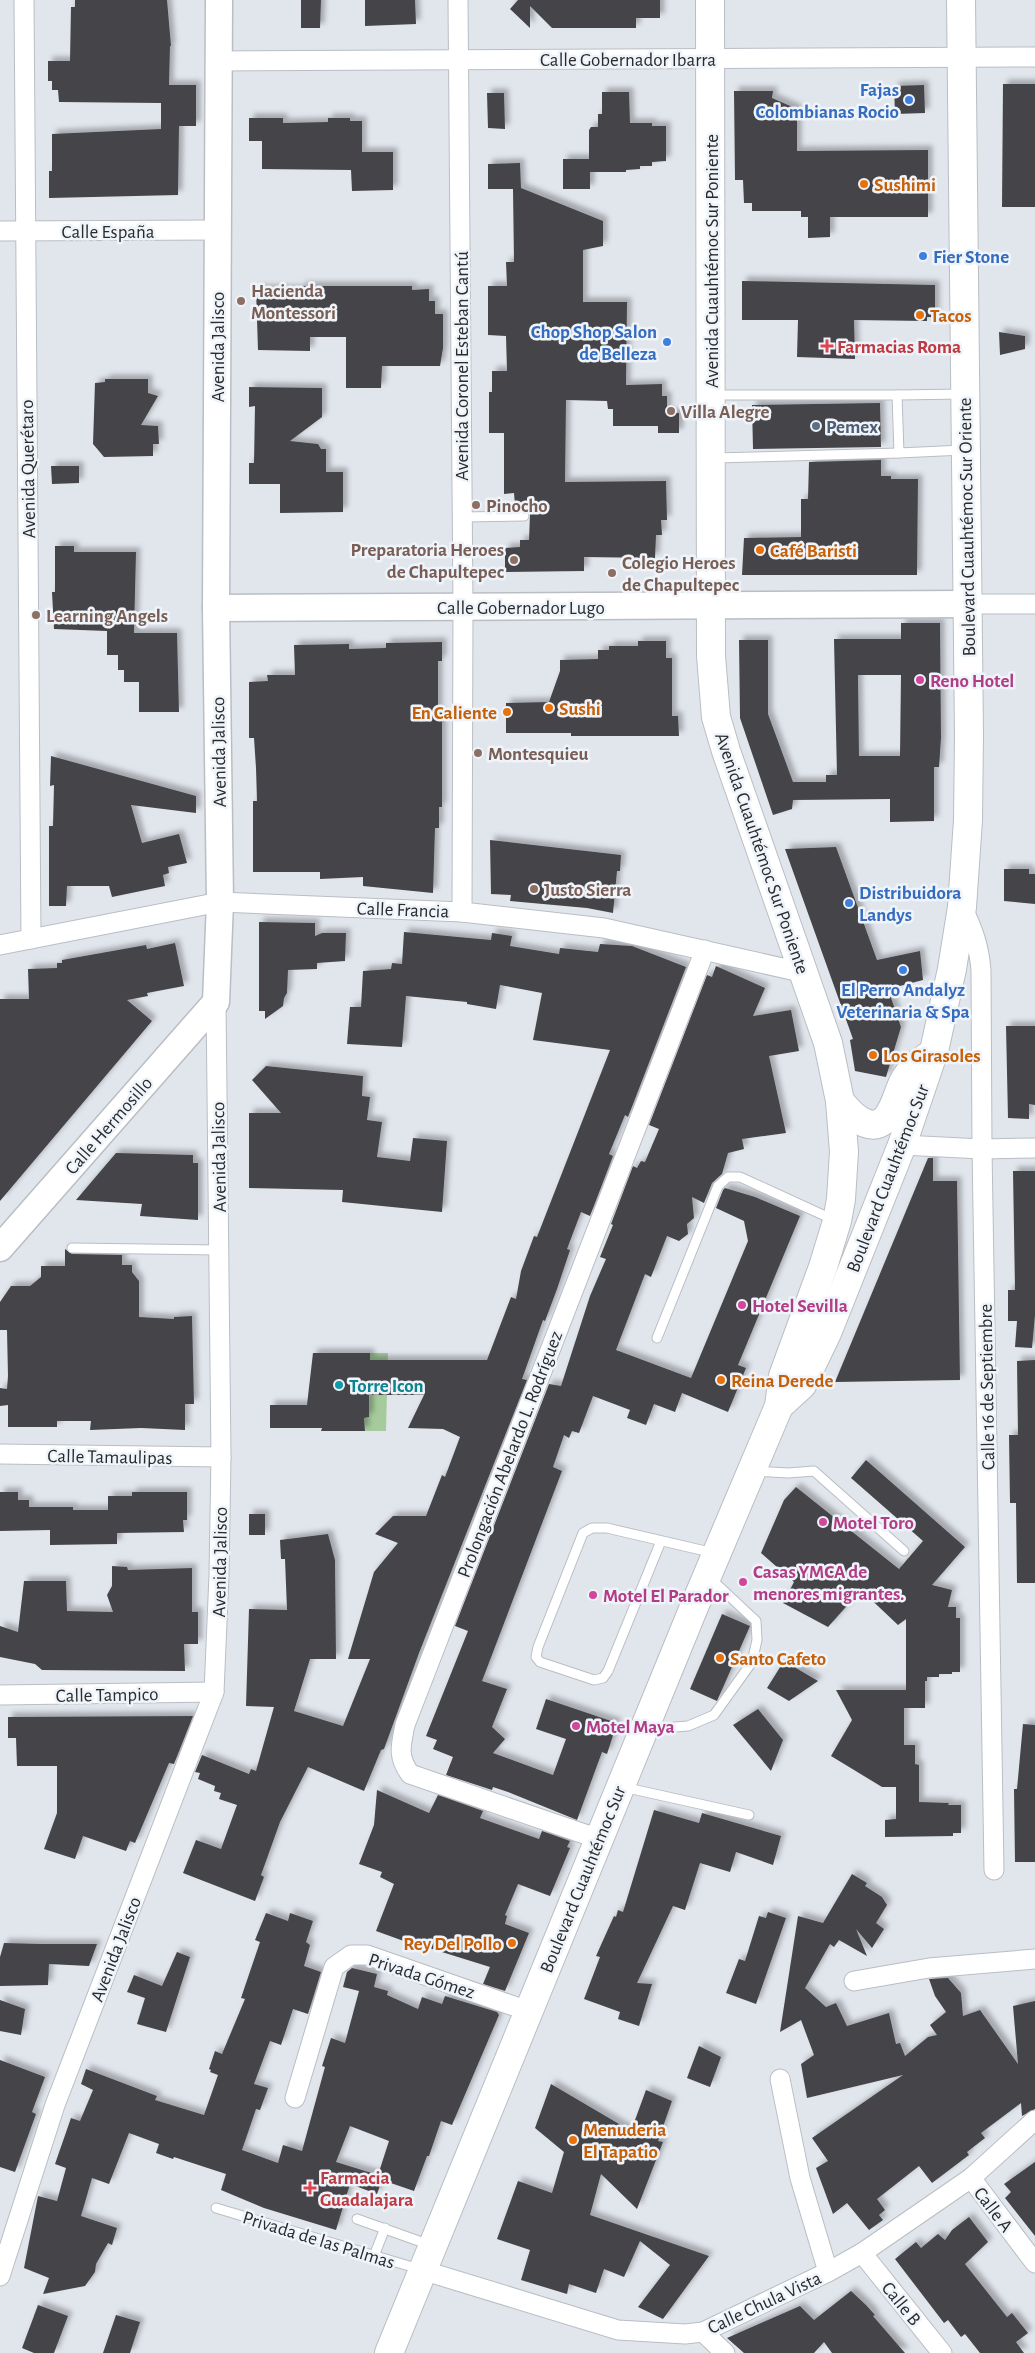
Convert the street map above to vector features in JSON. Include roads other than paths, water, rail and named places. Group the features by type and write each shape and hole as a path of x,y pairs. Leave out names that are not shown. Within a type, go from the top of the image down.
{"main road":[{"name":"Avenida Jalisco","path":"216,1002 220,902 216,608 220,0"},
{"name":"Avenida Cuauhtémoc Sur Poniente","path":"710,0 711,656 716,717 742,802 805,973 828,1043 840,1101"},
{"name":"Boulevard Cuauhtémoc Sur Oriente","path":"934,1051 952,969 962,907 968,810 962,0"},
{"name":"Calle Gobernador Lugo","path":"216,608 966,604"},
{"name":"Calle Hermosillo","path":"0,1248 216,1002"},
{"path":"840,1101 858,1121 871,1124 883,1120 891,1112 909,1073 934,1051"},
{"name":"Boulevard Cuauhtémoc Sur","path":"779,1406 802,1385 827,1334 902,1145 934,1051"},
{"name":"Boulevard Cuauhtémoc Sur","path":"389,2353 644,1729 779,1406 783,1376 823,1267 842,1199 844,1152 840,1101"}],"street":[{"name":"Avenida Querétaro","path":"24,0 32,939"},
{"name":"Avenida Coronel Esteban Cantú","path":"458,0 463,607 462,912"},
{"name":"Calle Gobernador Ibarra","path":"220,61 1035,57"},
{"name":"Calle España","path":"0,231 217,230"},
{"name":"Calle Gobernador Lugo","path":"966,604 1035,604"},
{"name":"Calle Francia","path":"0,945 220,902 462,912 604,928 805,973"},
{"name":"Calle 16 de Septiembre","path":"962,907 974,929 979,947 981,970 982,1149 994,1870"},
{"name":"Prolongación Abelardo L. Rodríguez","path":"599,1839 410,1774 403,1764 400,1748 405,1725 419,1688 705,950"},
{"name":"Avenida Jalisco","path":"0,2276 55,2105 214,1692 221,1458 216,1002"},
{"path":"902,1145 982,1149 1035,1148"},
{"name":"Calle Tamaulipas","path":"0,1454 221,1458"},
{"name":"Calle Tampico","path":"0,1695 214,1692"},
{"name":"Privada Gómez","path":"295,2098 334,1967 351,1955 367,1955 528,2011"},
{"path":"854,1981 938,1966 1035,1959"},
{"path":"780,2079 800,2178 828,2272"},
{"name":"Calle Chula Vista","path":"427,2258 618,2330 685,2334 703,2332 828,2272 862,2253 970,2178 1035,2120"},
{"name":"Calle A","path":"970,2178 1035,2263"},
{"name":"Calle B","path":"862,2253 942,2353"},
{"path":"703,2332 726,2353"}],"lane":[{"path":"711,395 964,394"},
{"path":"897,395 899,453"},
{"path":"712,458 964,450"},
{"path":"462,517 524,516"},
{"path":"657,1338 718,1186 728,1177 740,1177 837,1221"},
{"path":"72,1248 219,1250"},
{"path":"752,1471 788,1474 814,1471 904,1551"},
{"path":"644,1729 688,1726 714,1715 752,1662 756,1640 756,1621 712,1564 661,1540 607,1528 592,1528 583,1533 538,1647 536,1657 540,1662 594,1680 603,1678 608,1671 661,1540"},
{"path":"621,1786 749,1815"},
{"name":"Privada de las Palmas","path":"216,2208 374,2256 427,2258"},
{"path":"357,2219 385,2228 427,2258"},
{"path":"374,2256 385,2228"}],"place":[{"name":"Fajas Colombianas Rocio","path":"909,100"},
{"name":"Sushimi","path":"864,184"},
{"name":"Fier Stone","path":"923,256"},
{"name":"Hacienda Montessori","path":"241,301"},
{"name":"Tacos","path":"920,315"},
{"name":"Chop Shop Salon de Belleza","path":"667,342"},
{"name":"Farmacias Roma","path":"827,346"},
{"name":"Villa Alegre","path":"671,411"},
{"name":"Pemex","path":"816,426"},
{"name":"Pinocho","path":"476,505"},
{"name":"Café Baristi","path":"760,550"},
{"name":"Preparatoria Heroes de Chapultepec","path":"514,560"},
{"name":"Colegio Heroes de Chapultepec","path":"612,573"},
{"name":"Learning Angels","path":"36,615"},
{"name":"Reno Hotel","path":"920,680"},
{"name":"Sushi","path":"549,708"},
{"name":"En Caliente","path":"507,712"},
{"name":"Montesquieu","path":"478,753"},
{"name":"Justo Sierra","path":"534,889"},
{"name":"Distribuidora Landys","path":"849,903"},
{"name":"El Perro Andalyz Veterinaria & Spa","path":"903,970"},
{"name":"Los Girasoles","path":"873,1055"},
{"name":"Hotel Sevilla","path":"742,1305"},
{"name":"Reina Derede","path":"721,1380"},
{"name":"Torre Icon","path":"339,1385"},
{"name":"Motel Toro","path":"823,1522"},
{"name":"Casas YMCA de menores migrantes.","path":"743,1582"},
{"name":"Motel El Parador","path":"593,1595"},
{"name":"Santo Cafeto","path":"720,1658"},
{"name":"Motel Maya","path":"576,1726"},
{"name":"Rey Del Pollo","path":"512,1943"},
{"name":"Menuderia El Tapatio","path":"573,2140"},
{"name":"Farmacia Guadalajara","path":"310,2188"}]}
